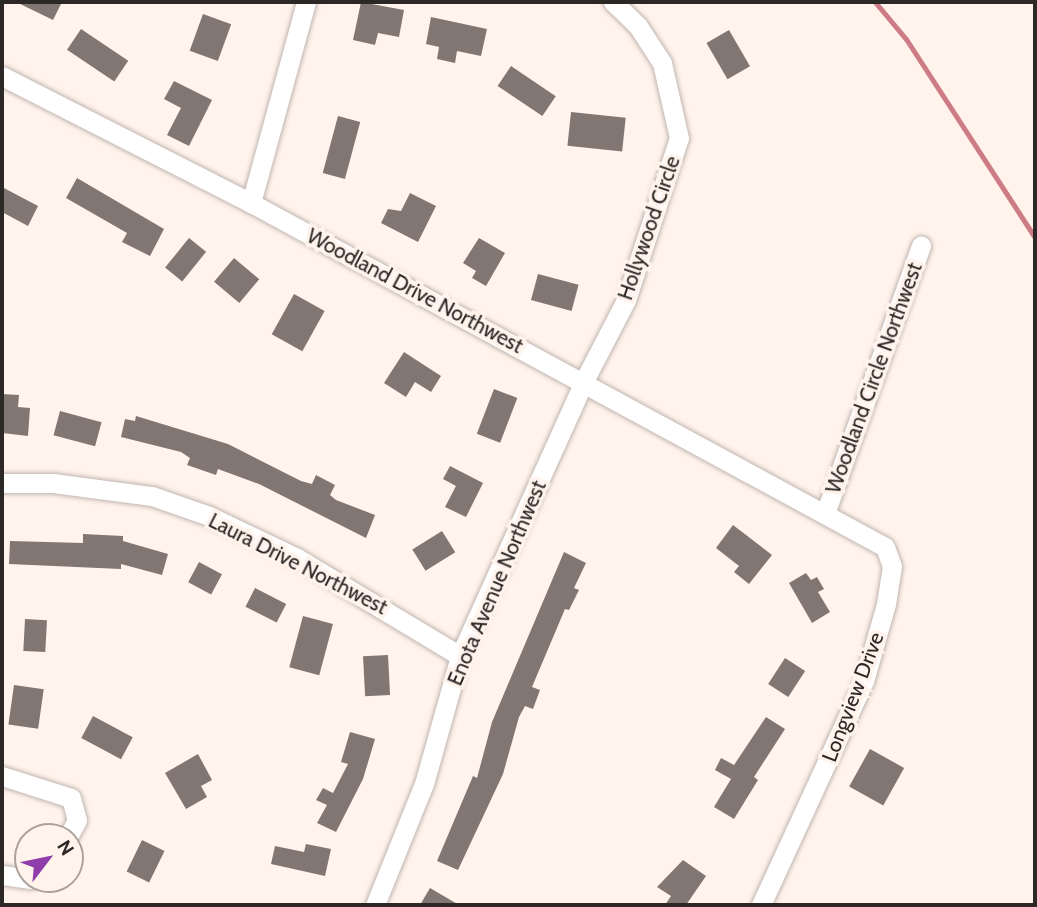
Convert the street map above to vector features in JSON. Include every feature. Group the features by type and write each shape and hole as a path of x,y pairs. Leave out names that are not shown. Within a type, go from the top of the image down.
{"street":[{"path":"251,203 306,2"},
{"name":"Hollywood Circle","path":"584,381 626,300 662,202 679,138 662,63 638,26 613,2"},
{"name":"Woodland Drive Northwest","path":"2,76 251,203 826,511"},
{"name":"Woodland Circle Northwest","path":"826,511 921,245"},
{"name":"Enota Avenue Northwest","path":"375,905 424,784 460,656 584,381"},
{"name":"Laura Drive Northwest","path":"2,483 53,483 152,496 209,516 297,558 460,656"},
{"name":"Longview Drive","path":"761,905 864,681 888,591 892,566 885,547 826,511"},
{"path":"2,776 72,798 75,823"}],"building":[{"path":"16,2 62,2 53,20"},
{"path":"361,2 404,10 399,37 378,33 375,45 353,40"},
{"path":"203,14 231,24 218,61 190,51"},
{"path":"431,17 487,29 481,56 457,51 455,63 437,59 439,47 426,44"},
{"path":"81,29 128,61 114,82 67,50"},
{"path":"729,30 750,66 727,79 706,43"},
{"path":"511,66 556,96 542,116 498,86"},
{"path":"174,81 212,100 189,146 167,135 181,108 164,99"},
{"path":"571,112 626,118 622,152 567,146"},
{"path":"338,116 360,122 345,179 323,173"},
{"path":"77,178 164,229 150,256 122,242 127,233 66,198"},
{"path":"2,187 38,206 28,226 2,212"},
{"path":"410,193 436,206 418,242 381,223 388,209 401,211"},
{"path":"189,238 206,252 182,281 165,268"},
{"path":"479,238 505,253 486,286 472,278 476,271 463,263"},
{"path":"234,258 259,279 239,303 214,282"},
{"path":"538,274 579,285 572,311 531,300"},
{"path":"294,294 325,311 302,351 272,334"},
{"path":"404,352 441,376 431,392 415,382 406,397 384,383"},
{"path":"494,389 517,398 500,443 477,434"},
{"path":"2,394 19,395 18,407 30,408 28,436 2,433"},
{"path":"60,411 102,422 95,446 54,435"},
{"path":"136,416 228,444 301,481 312,484 316,475 335,485 330,495 336,500 375,515 366,538 259,484 218,469 216,475 187,465 190,458 181,452 121,437 125,419 135,421"},
{"path":"450,466 483,483 466,517 445,507 456,486 443,479"},
{"path":"733,525 772,555 749,584 734,572 739,566 716,548"},
{"path":"442,531 455,552 426,571 412,550"},
{"path":"83,534 123,536 123,541 168,554 162,575 121,564 121,569 9,564 10,541 83,543"},
{"path":"564,552 586,563 574,588 579,590 569,610 565,609 532,687 540,690 533,709 525,706 519,717 503,774 458,870 437,861 473,776 477,778 492,722"},
{"path":"199,562 222,574 211,595 188,582"},
{"path":"806,573 811,580 817,577 824,589 818,592 830,612 812,623 789,583"},
{"path":"255,588 286,604 277,623 245,607"},
{"path":"303,616 333,624 319,675 289,667"},
{"path":"25,619 47,620 45,652 23,651"},
{"path":"388,655 390,695 365,696 363,656"},
{"path":"785,658 805,671 788,697 768,684"},
{"path":"14,685 44,689 38,729 8,725"},
{"path":"93,716 133,737 121,759 81,738"},
{"path":"766,717 785,729 754,777 758,780 734,819 714,807 731,779 715,770 721,758 734,765"},
{"path":"350,732 375,739 363,779 336,832 317,823 327,805 316,800 323,788 333,793 348,764 341,762"},
{"path":"870,749 904,768 883,806 849,787"},
{"path":"198,754 212,780 201,786 207,797 186,809 165,773"},
{"path":"142,840 164,851 149,882 127,871"},
{"path":"306,844 331,849 325,876 271,864 275,846 304,852"},
{"path":"683,860 706,876 686,905 665,905 671,896 657,887"},
{"path":"430,888 459,905 420,905"}],"waterway":[{"path":"875,2 906,39 1035,238"}]}
